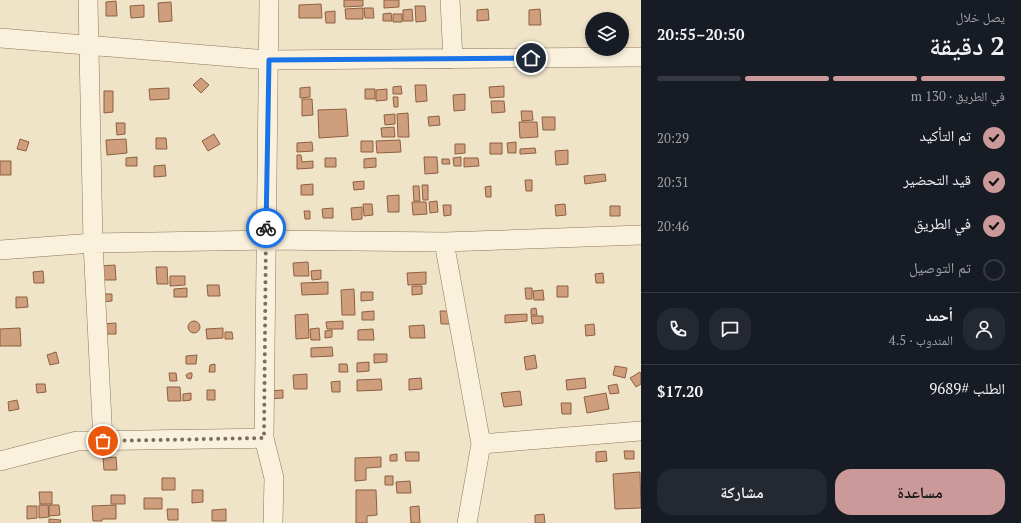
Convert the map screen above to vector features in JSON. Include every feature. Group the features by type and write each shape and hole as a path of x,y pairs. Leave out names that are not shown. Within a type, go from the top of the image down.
{"street":[{"path":"88,0 93,243 103,441"},
{"path":"269,0 264,438 274,478 273,523"},
{"path":"450,0 453,59"},
{"path":"0,38 269,60 641,57"},
{"path":"0,250 93,243 266,240 444,242 641,235"},
{"path":"444,242 481,444 467,523"},
{"path":"481,444 641,431"},
{"path":"0,461 77,441 264,438"}],"building":[{"path":"344,0 363,0 363,6 344,7"},
{"path":"384,0 399,0 399,7 384,8"},
{"path":"116,1 117,16 106,16 106,2"},
{"path":"171,2 172,21 159,22 158,3"},
{"path":"321,4 322,18 299,18 299,5"},
{"path":"144,5 144,17 131,18 130,6"},
{"path":"415,6 425,6 426,21 416,22"},
{"path":"363,8 363,19 346,19 345,9"},
{"path":"364,8 373,8 374,18 365,18"},
{"path":"412,9 413,21 403,21 403,10"},
{"path":"488,9 489,20 477,21 477,10"},
{"path":"540,9 541,25 529,25 529,10"},
{"path":"335,11 335,23 326,23 325,12"},
{"path":"391,13 392,21 383,21 383,14"},
{"path":"393,14 402,14 402,22 393,22"},
{"path":"201,78 209,85 201,93 193,85"},
{"path":"415,85 426,85 427,101 416,102"},
{"path":"401,86 402,94 393,94 393,87"},
{"path":"504,86 504,97 490,98 489,87"},
{"path":"310,87 310,97 300,98 300,88"},
{"path":"169,88 169,99 150,100 149,89"},
{"path":"365,89 375,89 375,99 365,99"},
{"path":"387,89 387,100 376,101 376,90"},
{"path":"104,91 113,91 113,112 104,113"},
{"path":"465,94 465,110 454,111 453,95"},
{"path":"393,97 398,97 398,107 394,107"},
{"path":"302,99 312,99 313,115 302,116"},
{"path":"491,101 504,101 505,112 492,113"},
{"path":"346,109 348,136 319,138 318,110"},
{"path":"521,111 532,111 533,120 522,121"},
{"path":"408,113 409,137 398,137 397,114"},
{"path":"395,114 395,124 385,125 384,115"},
{"path":"439,116 440,125 429,126 428,117"},
{"path":"542,117 555,117 555,130 543,130"},
{"path":"519,122 537,122 538,137 520,138"},
{"path":"116,123 125,123 125,134 117,135"},
{"path":"394,127 395,137 382,137 381,128"},
{"path":"214,134 220,144 208,151 202,141"},
{"path":"156,138 166,138 167,149 156,149"},
{"path":"20,139 29,142 26,151 17,149"},
{"path":"126,139 127,153 107,155 106,140"},
{"path":"400,140 401,152 377,153 376,141"},
{"path":"361,141 373,141 373,152 361,152"},
{"path":"312,142 313,151 297,152 297,143"},
{"path":"516,142 516,153 508,153 507,143"},
{"path":"490,143 502,143 502,154 490,154"},
{"path":"455,144 465,144 465,153 455,154"},
{"path":"535,148 536,153 520,154 520,149"},
{"path":"568,150 568,164 556,165 555,151"},
{"path":"297,155 301,155 302,162 313,161 313,168 297,169"},
{"path":"137,157 137,166 126,166 126,158"},
{"path":"424,157 437,157 438,173 425,174"},
{"path":"461,157 461,166 454,166 453,158"},
{"path":"325,158 336,158 336,167 325,167"},
{"path":"376,158 376,167 364,168 364,159"},
{"path":"464,158 478,158 479,166 464,167"},
{"path":"442,159 449,159 450,164 442,164"},
{"path":"0,161 11,161 11,175 0,175"},
{"path":"165,165 166,176 154,177 154,166"},
{"path":"605,174 606,181 585,184 584,176"},
{"path":"525,180 532,180 532,191 526,191"},
{"path":"364,181 364,189 354,190 353,182"},
{"path":"313,184 313,195 301,195 301,185"},
{"path":"422,185 428,185 428,200 423,200"},
{"path":"413,186 419,186 420,201 414,201"},
{"path":"491,186 491,197 486,197 485,187"},
{"path":"399,195 399,212 388,212 387,196"},
{"path":"437,201 438,212 430,213 429,202"},
{"path":"412,202 426,202 427,214 413,215"},
{"path":"363,204 372,204 373,215 364,216"},
{"path":"565,204 566,215 556,216 555,205"},
{"path":"443,205 451,205 451,215 444,216"},
{"path":"610,206 620,206 620,216 610,216"},
{"path":"362,207 362,219 352,220 351,208"},
{"path":"333,208 333,218 323,218 322,209"},
{"path":"304,211 310,211 310,219 305,219"},
{"path":"308,262 309,276 294,276 293,263"},
{"path":"115,265 116,280 101,280 100,266"},
{"path":"156,267 167,267 168,284 157,284"},
{"path":"321,270 321,279 312,280 311,271"},
{"path":"43,271 44,283 34,283 33,272"},
{"path":"426,272 426,284 408,285 407,273"},
{"path":"603,273 604,283 596,283 595,274"},
{"path":"170,276 185,276 185,285 170,286"},
{"path":"328,282 328,294 302,295 301,283"},
{"path":"207,285 219,285 220,296 208,296"},
{"path":"412,286 422,286 422,294 412,295"},
{"path":"557,286 568,286 568,297 557,297"},
{"path":"187,288 187,297 174,297 174,289"},
{"path":"525,288 532,288 532,299 526,299"},
{"path":"354,289 355,315 342,315 341,290"},
{"path":"543,290 544,300 534,300 533,291"},
{"path":"361,292 373,292 373,300 361,301"},
{"path":"100,294 112,294 112,301 100,302"},
{"path":"16,297 27,297 28,307 16,308"},
{"path":"536,308 537,315 531,315 531,309"},
{"path":"374,311 374,320 362,320 362,312"},
{"path":"440,311 453,311 453,324 441,324"},
{"path":"308,314 309,338 296,339 295,315"},
{"path":"527,314 527,321 505,323 505,315"},
{"path":"531,316 543,316 543,323 532,324"},
{"path":"194,321 198,323 200,327 198,331 194,333 190,331 188,327 190,323"},
{"path":"343,321 343,329 327,329 326,322"},
{"path":"116,323 116,334 103,334 102,324"},
{"path":"594,324 595,335 586,336 585,325"},
{"path":"424,325 425,338 410,338 409,326"},
{"path":"20,328 21,346 0,346 0,329"},
{"path":"223,328 223,338 207,339 206,329"},
{"path":"319,328 320,340 311,340 310,329"},
{"path":"373,329 374,340 358,340 358,330"},
{"path":"332,330 332,337 325,338 325,331"},
{"path":"225,332 232,332 233,339 225,339"},
{"path":"332,347 333,356 311,357 311,348"},
{"path":"56,352 59,363 50,365 47,355"},
{"path":"374,354 387,354 387,362 374,363"},
{"path":"197,355 196,364 186,364 186,356"},
{"path":"535,355 537,368 526,370 524,357"},
{"path":"369,362 369,371 357,372 357,363"},
{"path":"215,364 215,372 209,372 210,365"},
{"path":"339,364 347,364 348,372 339,372"},
{"path":"615,366 627,368 625,378 613,375"},
{"path":"640,372 641,384 636,387 630,378"},
{"path":"169,373 176,373 177,381 170,381"},
{"path":"192,373 191,379 187,378 186,375"},
{"path":"307,374 307,389 294,389 293,375"},
{"path":"421,378 422,389 409,390 409,379"},
{"path":"585,378 586,388 567,390 566,380"},
{"path":"381,379 382,390 357,391 357,380"},
{"path":"340,381 340,392 332,392 331,382"},
{"path":"36,384 45,384 46,392 37,393"},
{"path":"617,384 619,393 610,394 608,386"},
{"path":"167,387 180,387 181,401 168,401"},
{"path":"207,390 215,390 215,400 207,400"},
{"path":"283,390 283,398 269,399 269,391"},
{"path":"520,391 522,405 504,407 501,393"},
{"path":"191,393 191,400 183,401 183,394"},
{"path":"606,393 609,409 587,413 584,397"},
{"path":"17,400 19,409 9,411 8,402"},
{"path":"561,403 571,403 571,414 562,414"},
{"path":"606,451 607,461 596,462 596,452"},
{"path":"624,451 634,451 634,459 625,459"},
{"path":"405,452 419,452 419,461 406,461"},
{"path":"397,454 397,461 390,461 390,455"},
{"path":"116,457 117,470 104,470 103,458"},
{"path":"381,457 381,467 366,468 366,480 355,481 355,458"},
{"path":"640,472 641,508 615,509 613,474"},
{"path":"385,476 393,476 393,485 385,485"},
{"path":"162,478 175,478 175,490 162,490"},
{"path":"410,481 411,493 397,493 396,482"},
{"path":"192,490 203,490 203,502 192,503"},
{"path":"356,490 376,490 377,515 367,516 367,523 356,523"},
{"path":"39,492 52,492 52,504 40,504"},
{"path":"111,495 125,495 125,504 111,504"},
{"path":"144,498 162,498 162,509 144,509"},
{"path":"39,505 48,505 49,517 39,518"},
{"path":"49,505 59,505 60,515 49,516"},
{"path":"116,505 116,519 102,519 102,521 93,521 92,506"},
{"path":"27,506 37,506 37,518 27,519"},
{"path":"419,506 420,523 411,523 410,507"},
{"path":"167,509 178,509 178,520 168,520"},
{"path":"226,509 226,521 212,521 212,510"},
{"path":"544,514 545,523 535,523 535,515"},
{"path":"49,519 61,520 60,523 49,523"}],"way so far":[{"path":"103,441 264,438 266,228"}],"route":[{"path":"266,228 269,60 531,58"}]}
